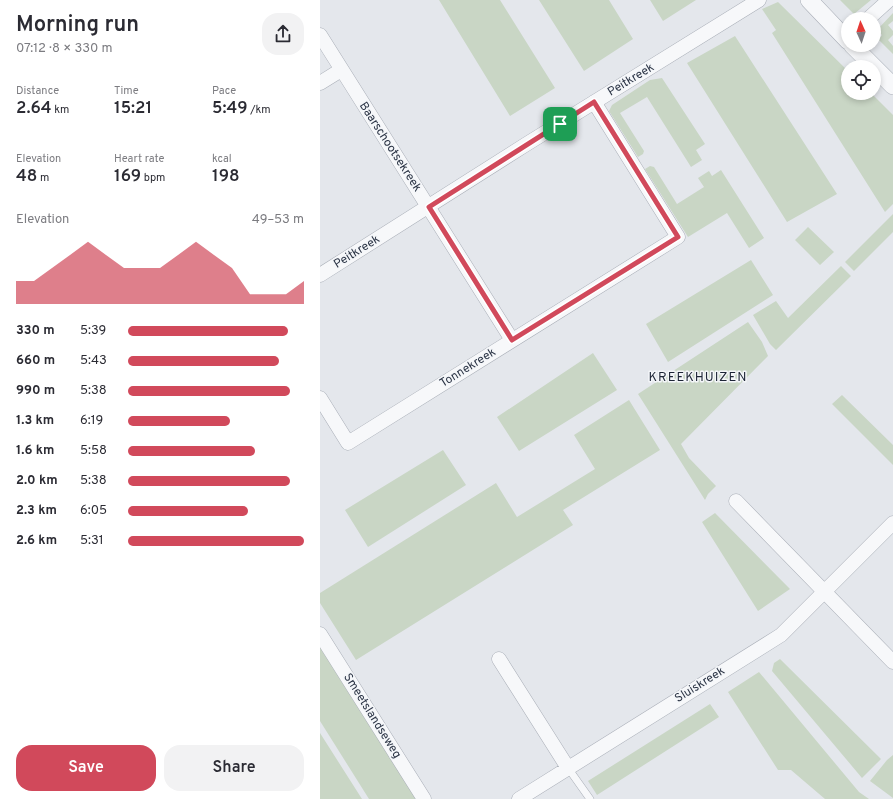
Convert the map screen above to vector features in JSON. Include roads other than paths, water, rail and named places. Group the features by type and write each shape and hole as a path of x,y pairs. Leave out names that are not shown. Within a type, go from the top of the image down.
{"street":[{"name":"Peitkreek","path":"320,276 594,102 759,0"},
{"path":"809,0 841,33"},
{"path":"876,12 889,0"},
{"name":"Baarschootsekreek","path":"320,35 512,340"},
{"path":"860,52 893,86"},
{"path":"320,83 341,70"},
{"name":"Tonnekreek","path":"320,398 348,443 678,237 594,102"},
{"path":"736,501 819,584 824,593 893,662"},
{"name":"Sluiskreek","path":"519,799 781,635 893,522"},
{"name":"Smeetslandseweg","path":"320,634 424,799"},
{"path":"499,659 568,768"}],"lane":[{"path":"568,768 590,799"}],"district":[{"name":"KREEKHUIZEN","path":"698,378"}]}
